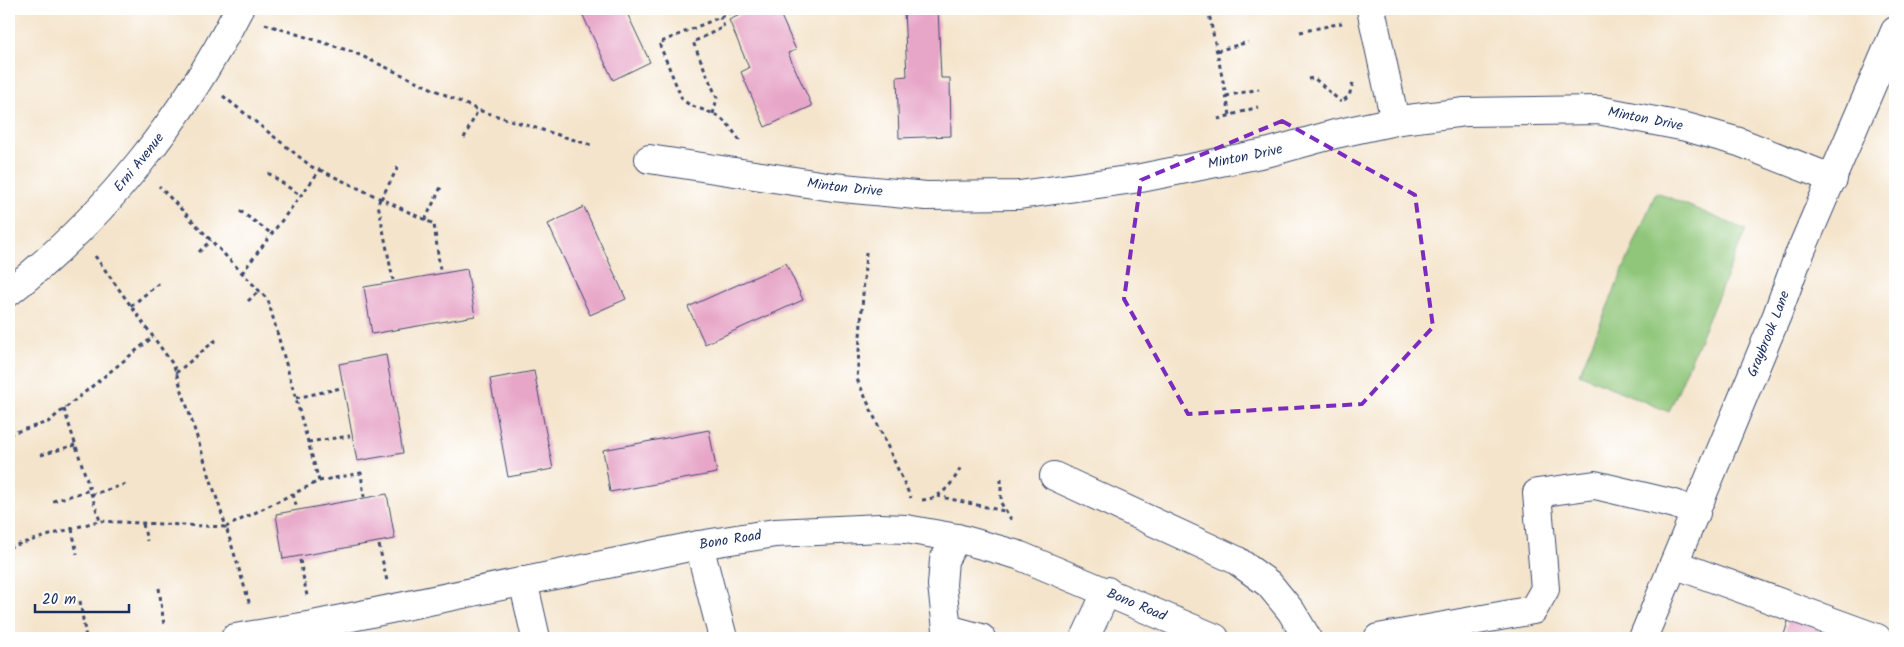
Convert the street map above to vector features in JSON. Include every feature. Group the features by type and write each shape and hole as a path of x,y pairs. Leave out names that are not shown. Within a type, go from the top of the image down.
{"street":[{"path":"1371,9 1395,121"},
{"name":"Erni Avenue","path":"9,292 80,231 148,152 209,63 248,15"},
{"name":"Graybrook Lane","path":"1643,638 1777,315 1797,260 1895,31"},
{"name":"Minton Drive","path":"649,159 833,187 926,196 1019,195 1141,178 1270,152 1395,121 1464,112 1598,110 1686,127 1739,142 1833,179"},
{"path":"1054,476 1236,560 1269,584 1311,637"},
{"path":"1378,638 1533,610 1545,589 1537,493 1595,485 1675,504 1696,513"},
{"name":"Bono Road","path":"236,638 315,631 523,581 699,545 775,533 880,528 906,529 957,538 1018,555 1215,638"},
{"path":"957,538 944,560 942,585 948,634 981,638"},
{"path":"699,545 723,638"},
{"path":"1674,564 1876,638"},
{"path":"523,581 536,638"},
{"path":"1085,638 1107,591"}],"path":[{"path":"739,9 659,43 682,99 686,103 714,114 733,131 745,149"},
{"path":"1208,9 1230,114"},
{"path":"248,15 353,52 478,110 594,146"},
{"path":"1341,16 1344,33"},
{"path":"714,114 717,98 693,42 724,27 720,17"},
{"path":"1300,32 1342,23"},
{"path":"1217,50 1248,42"},
{"path":"1308,79 1314,78 1340,103 1349,96 1354,86 1352,70"},
{"path":"1226,96 1259,89"},
{"path":"216,90 312,166 434,224 440,270"},
{"path":"1218,118 1258,107"},
{"path":"464,138 478,110"},
{"path":"393,280 378,204 398,166"},
{"path":"242,273 320,170"},
{"path":"268,173 301,196"},
{"path":"154,180 268,300 319,481"},
{"path":"425,220 441,187"},
{"path":"240,211 272,234"},
{"path":"199,252 211,240"},
{"path":"91,250 174,366 251,608"},
{"path":"866,252 857,379 912,501 937,496 1004,511"},
{"path":"131,306 162,281"},
{"path":"248,301 258,291"},
{"path":"9,434 48,422 153,337"},
{"path":"176,373 218,339"},
{"path":"296,398 341,388"},
{"path":"64,409 100,522"},
{"path":"308,442 350,436"},
{"path":"41,455 76,445"},
{"path":"937,496 952,483 961,466"},
{"path":"9,548 100,522 226,527 319,481 361,473 364,497"},
{"path":"1001,479 999,494 1004,511 1014,523"},
{"path":"92,495 130,483"},
{"path":"53,501 90,490"},
{"path":"293,494 297,509"},
{"path":"143,524 147,541"},
{"path":"72,529 77,554"},
{"path":"379,545 387,581"},
{"path":"300,560 307,597"},
{"path":"159,588 164,625"},
{"path":"80,601 86,638"}],"highlighted area":[{"path":"1282,121 1415,195 1433,327 1362,404 1188,414 1124,299 1141,180"}],"green space":[{"path":"1656,192 1746,230 1669,412 1579,374"}],"building":[{"path":"580,9 625,9 650,62 613,80"},
{"path":"753,9 778,9 796,50 788,53 812,106 765,127 741,72 749,68 729,20"},
{"path":"904,9 938,9 941,78 950,78 951,136 899,138 897,77 907,76"},
{"path":"584,207 626,299 590,315 548,224"},
{"path":"786,263 803,300 705,344 688,307"},
{"path":"467,269 475,316 372,334 364,287"},
{"path":"386,355 403,453 357,461 339,364"},
{"path":"534,371 553,469 508,477 490,379"},
{"path":"709,430 717,473 610,492 603,450"},
{"path":"387,494 395,539 283,559 276,514"},
{"path":"1790,615 1823,625 1818,638 1783,638"}]}
